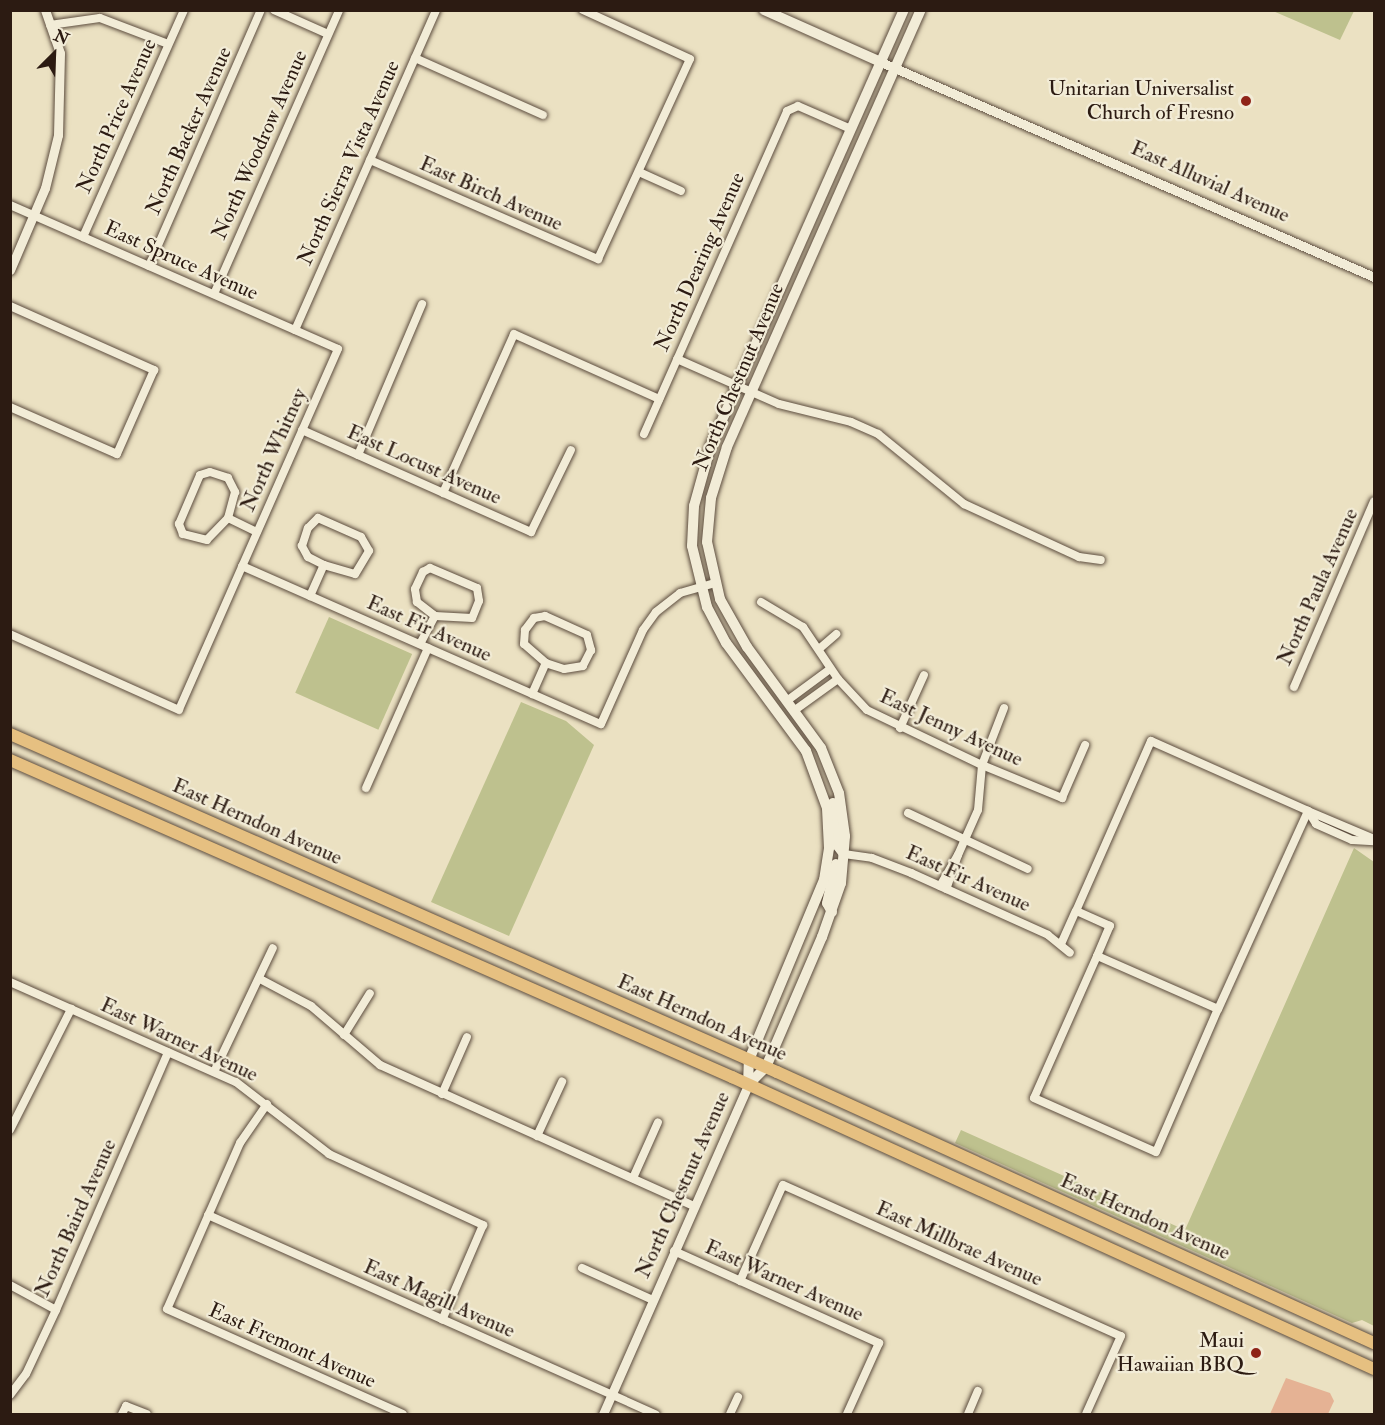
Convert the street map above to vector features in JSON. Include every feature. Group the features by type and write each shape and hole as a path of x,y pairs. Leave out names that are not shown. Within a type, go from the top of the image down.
{"main road":[{"name":"East Alluvial Avenue","path":"764,10 881,62"},
{"name":"North Chestnut Avenue","path":"748,1085 749,1060 819,895 830,848 824,794 792,731 726,643 699,586 692,546 694,506 711,445 904,10"},
{"name":"North Chestnut Avenue","path":"748,1085 766,1067 832,912 844,854 839,793 821,748 737,632 714,583 707,542 711,498 751,392 921,10"},
{"path":"792,731 825,774 837,845 844,854"},
{"name":"East Herndon Avenue","path":"10,734 766,1067 1374,1343"},
{"name":"East Herndon Avenue","path":"10,760 748,1085 1374,1369"},
{"path":"830,848 837,858 827,903 832,912"}],"street":[{"path":"10,270 34,216 54,160 62,91 60,53 45,10"},
{"name":"North Price Avenue","path":"83,237 184,10"},
{"name":"North Backer Avenue","path":"149,266 261,10"},
{"path":"274,10 328,34"},
{"name":"North Woodrow Avenue","path":"214,294 339,10"},
{"name":"North Sierra Vista Avenue","path":"295,330 436,10"},
{"path":"585,11 690,59 639,172 681,191"},
{"path":"50,25 100,18 168,44"},
{"path":"415,58 543,115"},
{"name":"East Alluvial Avenue","path":"881,62 1374,277"},
{"name":"North Dearing Avenue","path":"644,434 791,105 851,129"},
{"name":"East Birch Avenue","path":"370,160 598,259 639,172"},
{"name":"East Spruce Avenue","path":"10,205 338,349"},
{"path":"358,455 422,304"},
{"path":"10,306 154,370 117,454 10,407"},
{"path":"443,493 514,334 659,399"},
{"name":"North Whitney","path":"10,634 179,710 338,349"},
{"path":"677,359 751,392 878,434 964,504 1079,557 1101,560"},
{"name":"East Locust Avenue","path":"302,430 531,532 571,450"},
{"path":"210,472 228,478 235,492 228,518 207,540 183,534 179,524 201,475 210,472"},
{"name":"North Paula Avenue","path":"1294,687 1374,501"},
{"path":"228,518 257,532"},
{"path":"318,518 361,537 369,551 355,574 324,565 308,557 302,546 308,528 318,518"},
{"path":"310,596 324,565"},
{"name":"East Fir Avenue","path":"242,566 601,724 649,621 670,598 699,586"},
{"path":"430,568 477,588 479,601 472,618 435,616 417,602 415,589 423,572 430,568"},
{"path":"699,586 714,583"},
{"name":"East Jenny Avenue","path":"761,602 786,614 819,649 830,669 867,710 900,728 982,765 1062,798 1085,745"},
{"path":"420,644 435,616"},
{"path":"545,616 587,635 591,650 583,666 564,669 546,663 524,644 525,630 534,618 545,616"},
{"path":"819,649 836,634"},
{"path":"366,788 428,648"},
{"path":"532,694 546,663"},
{"path":"788,700 830,669"},
{"path":"900,728 924,675"},
{"path":"795,710 838,679"},
{"path":"943,888 978,810 982,765 1004,708"},
{"path":"1061,944 1151,741 1374,840"},
{"path":"1308,811 1320,826 1353,840 1374,840"},
{"path":"1076,911 1110,926 1034,1098 1156,1152 1308,811"},
{"path":"908,813 1028,869"},
{"name":"East Fir Avenue","path":"844,854 887,862 1061,944 1070,953"},
{"path":"214,1072 273,948"},
{"path":"1097,956 1218,1009"},
{"path":"260,979 311,1006 380,1065 694,1206"},
{"name":"East Warner Avenue","path":"10,982 214,1072 267,1104 329,1154 483,1225 442,1320"},
{"path":"344,1035 370,993"},
{"path":"10,1130 71,1009"},
{"path":"442,1094 467,1037"},
{"name":"North Baird Avenue","path":"10,1395 27,1374 168,1052"},
{"path":"537,1136 562,1082"},
{"name":"North Chestnut Avenue","path":"603,1414 748,1085"},
{"path":"208,1215 240,1143 267,1104"},
{"path":"633,1178 658,1122"},
{"name":"East Millbrae Avenue","path":"740,1281 783,1185 1121,1336 1086,1414"},
{"name":"East Fremont Avenue","path":"208,1215 166,1310 403,1414"},
{"name":"East Magill Avenue","path":"208,1215 656,1414"},
{"name":"East Warner Avenue","path":"674,1251 879,1343 847,1414"},
{"name":"North Chestnut Avenue","path":"582,1268 653,1300"},
{"path":"10,1285 56,1310"},
{"path":"968,1414 978,1391"},
{"path":"730,1414 738,1397"},
{"path":"122,1414 126,1406 147,1414"}],"green space":[{"path":"1273,11 1354,11 1340,40"},
{"path":"329,617 412,654 378,730 295,693"},
{"path":"521,702 566,721 594,745 509,936 431,902"},
{"path":"1354,848 1374,862 1374,1326 1362,1320 1352,1323 955,1143 961,1130 1185,1230"}],"building":[{"path":"1286,1378 1330,1393 1334,1401 1328,1414 1270,1414"}],"place":[{"name":"Unitarian Universalist Church of Fresno","path":"1246,101"},
{"name":"Maui Hawaiian BBQ","path":"1256,1353"}]}
